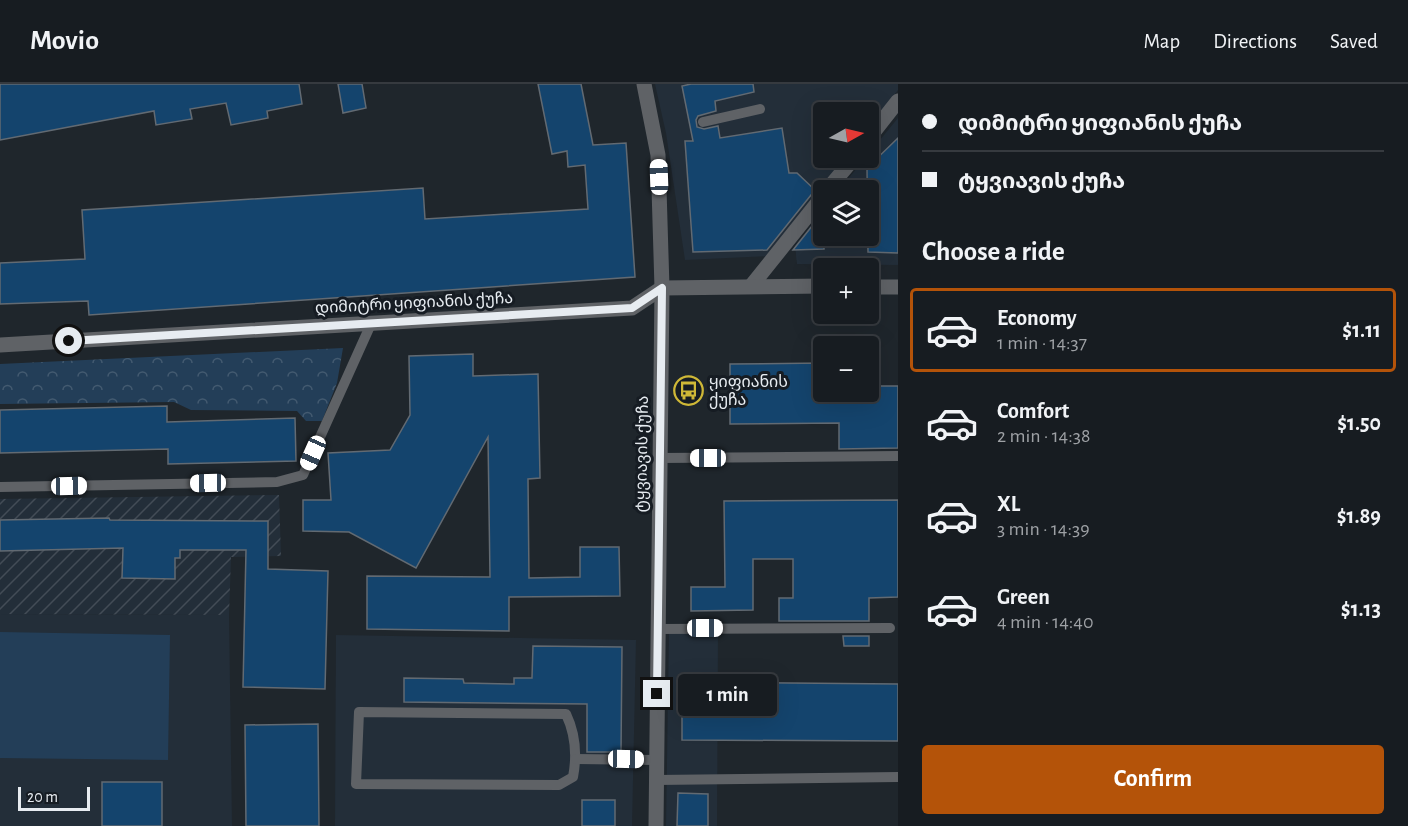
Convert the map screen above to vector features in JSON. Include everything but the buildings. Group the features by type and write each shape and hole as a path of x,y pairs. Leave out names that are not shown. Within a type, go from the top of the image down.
{"street":[{"name":"ტყვიავის ქუჩა","path":"644,84 658,155 662,288 656,826"},
{"path":"879,125 898,102"},
{"path":"835,180 846,168"},
{"path":"752,285 813,209"},
{"path":"662,288 813,286"},
{"path":"879,287 898,287"},
{"name":"დიმიტრი ყიფიანის ქუჩა","path":"0,345 632,308 662,288"}],"lane":[{"path":"703,122 760,109"},
{"path":"0,487 278,482 303,475 371,324"},
{"path":"660,458 898,456"},
{"path":"658,628 890,628"},
{"path":"359,712 558,712 566,714 570,722 576,759 573,777 559,785 356,784 359,712"},
{"path":"576,759 657,760"},
{"path":"656,780 898,777"}],"shaded area":[{"path":"655,84 898,84 898,90 879,115 879,102 813,102 813,168 838,168 829,180 813,180 813,201 770,256 685,260 666,133"},
{"path":"898,118 898,265 879,265 879,258 813,258 813,264 797,264 795,246 813,223 813,246 879,246 879,180 847,180 857,168 879,168 879,141"},
{"path":"279,495 281,556 231,557 229,615 0,614 0,499"},
{"path":"0,614 229,615 232,826 0,826"},
{"path":"669,632 718,632 717,826 666,826"},
{"path":"336,635 636,640 632,826 335,826"}],"green space":[{"path":"343,348 337,383 322,421 306,421 297,411 191,410 174,402 0,404 0,364"},
{"path":"0,632 170,635 168,760 0,758"}],"place":[{"name":"ყიფიანის ქუჩა","path":"688,391"}],"route":[{"path":"69,341 632,308 662,288 657,694"}]}
